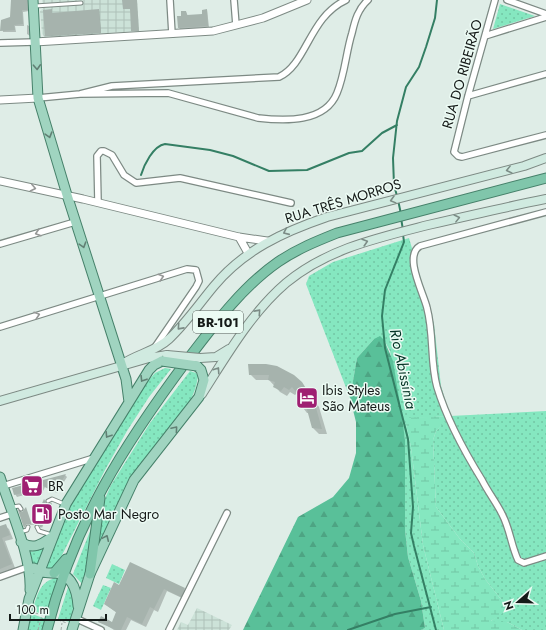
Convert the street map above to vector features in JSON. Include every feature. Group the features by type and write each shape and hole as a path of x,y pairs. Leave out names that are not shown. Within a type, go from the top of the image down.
{"highway":[{"name":"BR-101","path":"47,630 58,574 100,491 144,419 194,351 248,288 277,263 310,244 338,233 412,212 546,178"},
{"path":"90,574 100,491"}],"main road":[{"path":"33,3 38,98 98,296 128,387 129,402"},
{"name":"RUA TRÊS MORROS","path":"121,365 129,359 153,349 169,339 188,319 214,285 248,253 268,241 304,225 377,204 524,166 546,158"},
{"path":"72,630 90,574 134,480 199,397 253,318 272,296 305,269 342,249 419,227 546,199"},
{"path":"0,401 154,356 199,362 216,357 235,344"},
{"path":"22,630 29,599 66,504 149,370 165,358"},
{"path":"199,362 204,380 199,397"},
{"path":"1,482 28,563 30,579 29,599"},
{"path":"19,537 30,547 35,547 53,536"},
{"path":"28,563 39,572 58,574 69,578 74,588 78,609"},
{"path":"34,586 42,578 58,574"}],"street":[{"path":"170,0 172,34"},
{"path":"234,0 236,25"},
{"path":"0,44 213,31 263,18 295,3 307,0"},
{"path":"80,94 112,86 279,77 286,74 292,68 320,20 328,12 346,0"},
{"path":"0,100 80,94 168,93 258,118 273,120 304,118 319,113 329,106 337,93 356,16 368,0"},
{"name":"RUA DO RIBEIRÃO","path":"495,0 454,149 456,154 462,157 546,135"},
{"path":"507,0 517,2 546,14"},
{"path":"485,36 546,17"},
{"path":"468,96 546,74"},
{"path":"98,202 97,156 101,151 104,151 112,155 124,175 136,183 180,178 291,203"},
{"path":"0,181 98,202 239,237 268,241"},
{"path":"546,212 420,246 415,250 413,258 413,267 429,314 437,386 449,420 461,446 505,519 518,560 524,563 546,556"},
{"path":"0,244 75,222"},
{"path":"239,237 248,253"},
{"path":"0,327 187,269 196,270 199,281 196,287 153,349"},
{"path":"1,482 94,458"},
{"path":"0,518 11,511"},
{"path":"169,630 227,513"},
{"path":"0,577 28,563"},
{"path":"75,618 101,630"}],"lane":[{"path":"33,3 81,3"},
{"path":"48,501 52,499 66,504"},
{"path":"11,511 18,506 22,508"},
{"path":"19,537 27,530 28,527"},
{"path":"37,527 40,531 53,536"}],"path":[{"path":"38,630 42,615"},
{"path":"61,630 63,622"}],"shaded area":[{"path":"42,0 137,0 139,31 45,37 42,34 40,11 43,8"},
{"path":"197,608 232,625 229,630 177,630 181,622 188,625"}],"green space":[{"path":"500,4 535,16 493,29"},
{"path":"409,238 434,324 441,386 450,416 546,411 546,630 522,630 507,622 490,622 507,607 485,579 478,566 474,553 460,539 436,507 433,440 436,431 449,416 403,419 406,424 411,447 423,545 444,630 421,630 425,628 421,601 408,557 405,530 405,440 390,351 384,340 374,339 357,358 350,398 306,284 309,276 333,262"},
{"path":"380,336 384,340 393,361 402,416 405,440 405,530 408,557 421,601 425,628 421,630 243,630 298,517 333,497 349,478 356,453 356,422 350,398 357,358 374,339"},
{"path":"165,368 171,369 149,397 127,431 105,470 58,563 52,568 44,568 68,508 146,383 155,373"},
{"path":"190,371 196,373 198,376 195,389 189,402 173,426 136,470 119,501 94,555 103,503 111,485 150,423"},
{"path":"450,416 436,431 433,440 436,507 460,539 474,553 478,566 485,579 507,607 504,612 491,621 507,622 522,630 444,630 423,545 411,447 406,424 402,418"},
{"path":"98,511 84,586 73,574"},
{"path":"44,549 38,568 35,567 30,559 29,552"},
{"path":"112,564 125,570 119,584 106,578"},
{"path":"55,578 59,578 48,615 44,611 40,613 32,611 39,591 45,583"},
{"path":"69,584 74,598 70,622 58,619"},
{"path":"103,585 111,588 101,610 93,606"},
{"path":"32,614 46,619 43,630 27,630"}],"building":[{"path":"11,0 27,0 28,10 22,10 23,24 14,25 15,30 0,31 1,20 10,17"},
{"path":"122,0 137,0 139,31 131,31 130,9 123,9"},
{"path":"52,9 52,13 99,9 101,33 45,36 43,10"},
{"path":"207,9 208,26 178,28 177,16 181,16 181,11 186,11 187,15 202,14 202,10"},
{"name":"Ibis Styles São Mateus","path":"248,364 266,364 277,366 294,375 302,382 314,401 322,429 312,428 306,406 301,408 299,404 304,402 292,387 289,390 284,387 281,391 273,387 275,382 268,380 269,375 249,375"},
{"path":"66,474 55,492 43,486 40,491 35,492 34,490 14,495 12,488"},
{"name":"Posto Mar Negro","path":"44,499 47,504 52,503 41,528 38,524 32,525"},
{"name":"BR","path":"26,507 32,525 27,524 24,528 18,510 22,512"},
{"path":"6,524 10,535 2,538 12,564 0,569 0,526"},
{"path":"130,562 185,588 181,597 164,589 154,609 150,607 142,624 127,617 121,630 116,630 98,622 101,616 112,622 116,612 104,604 114,582 119,585"}],"waterway":[{"name":"Rio Abissínia","path":"397,196 394,185 393,158 397,121 406,87 419,67 426,47 435,18 437,0"},
{"path":"141,175 144,166 153,152 161,145 165,144 210,150 233,156 269,171 307,170 349,153 362,151 382,133 397,125"},
{"name":"Rio Abissínia","path":"398,200 401,214"},
{"name":"Rio Abissínia","path":"401,218 403,230"},
{"name":"Rio Abissínia","path":"403,234 404,242 385,290 382,316 385,348 408,439 413,507 411,533 436,630"},
{"path":"348,630 395,614 431,607"}],"place":[{"name":"Ibis Styles São Mateus","path":"307,398"},
{"name":"BR","path":"32,486"},
{"name":"Posto Mar Negro","path":"42,514"}]}
